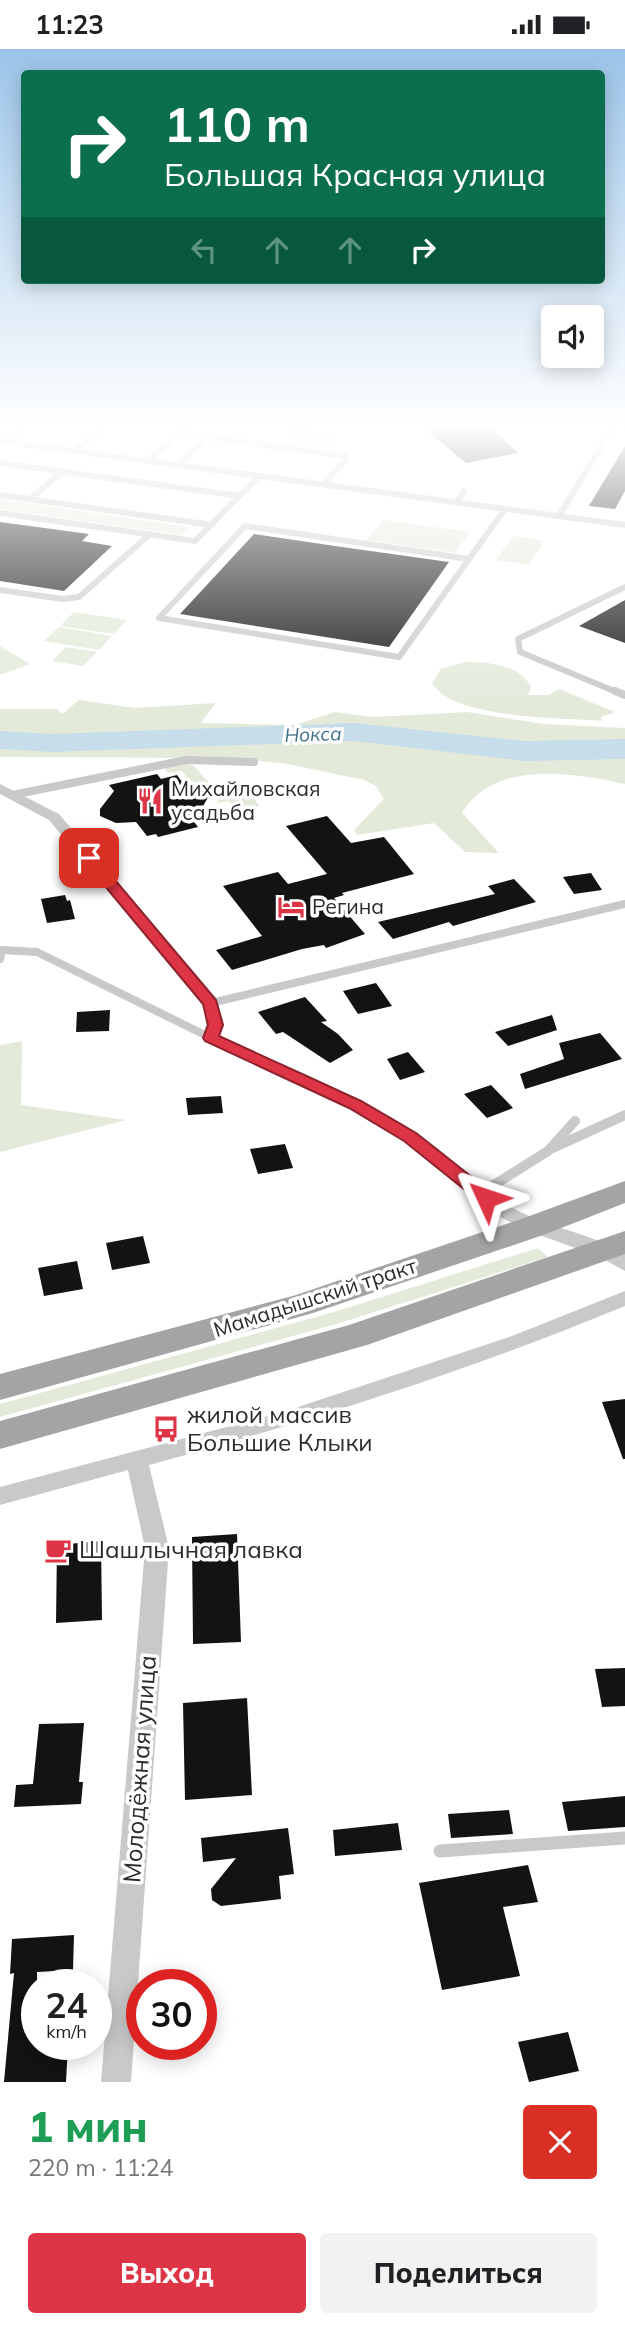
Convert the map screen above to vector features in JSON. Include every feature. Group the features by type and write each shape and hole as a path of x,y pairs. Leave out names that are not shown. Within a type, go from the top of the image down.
{"main road":[{"name":"Мамадышский тракт","path":"0,1387 302,1305 535,1226 625,1191"},
{"name":"Мамадышский тракт","path":"0,1435 355,1336 618,1253"}],"street":[{"path":"602,522 625,525"},
{"path":"6,792 54,817 211,1003 215,1025 211,1038 355,1104 410,1137 497,1207 535,1226 618,1253"},
{"path":"0,1496 297,1415 519,1341 625,1299"},
{"name":"Молодёжная улица","path":"116,2082 157,1548 137,1459"}],"lane":[{"path":"60,522 195,541 215,522"},
{"path":"190,522 212,525"},
{"path":"469,559 246,526 159,618 399,657 496,522"},
{"path":"0,590 63,599 79,597 149,535"},
{"path":"625,587 518,639 520,652 625,695"},
{"path":"6,792 186,760 254,762"},
{"path":"211,1003 625,904"},
{"path":"1,953 37,952 211,1038"},
{"path":"481,1193 548,1151 625,1115"},
{"path":"548,1151 575,1121"},
{"path":"440,1851 625,1838"}],"green space":[{"path":"90,522 155,522 190,527 182,535"},
{"path":"381,522 470,532 455,553 366,540"},
{"path":"513,536 544,541 529,565 496,560"},
{"path":"74,612 127,620 114,634 60,626"},
{"path":"59,627 112,636 99,650 44,641"},
{"path":"0,646 30,664 0,675"},
{"path":"66,647 97,652 83,666 52,661"},
{"path":"465,662 503,666 519,673 531,687 528,695 548,695 559,689 615,712 601,717 602,721 562,719 510,714 462,704 443,695 432,683 441,669"},
{"path":"79,700 135,708 216,703 201,723 295,725 335,712 373,717 467,712 543,724 625,728 625,784 582,776 536,774 514,777 494,784 476,796 462,813 499,853 465,852 434,823 357,835 354,830 384,799 376,786 364,780 283,763 217,758 0,757 0,709 57,709 62,714"},
{"path":"186,764 194,766 210,784 194,787 182,771 168,773 164,768"},
{"path":"237,791 251,793 259,806 238,812 229,801 217,803 220,795"},
{"path":"22,1041 21,1105 126,1120 0,1152 0,1045"},
{"path":"538,1248 548,1257 340,1323 0,1417 0,1404 334,1312"}],"building":[{"path":"0,522 89,534 82,541 112,546 64,591 0,581"},
{"path":"254,534 449,562 389,647 180,614"},
{"path":"625,600 625,643 579,626"},
{"path":"157,774 161,779 177,775 185,786 212,790 202,808 208,815 192,819 198,827 158,837 156,834 147,836 136,822 116,823 100,816 100,809 114,791 109,785"},
{"path":"327,816 351,843 384,837 414,874 342,893 344,895 334,898 365,934 326,948 324,945 302,949 232,970 216,950 262,936 223,886 278,872 288,884 327,874 286,826"},
{"path":"591,873 602,890 574,894 563,877"},
{"path":"514,879 536,902 453,926 449,922 393,939 378,922 495,894 488,886"},
{"path":"65,895 67,901 70,900 75,919 47,923 41,899"},
{"path":"376,983 392,1006 358,1014 343,991"},
{"path":"305,997 327,1021 321,1022 338,1034 353,1050 330,1063 283,1032 276,1034 258,1012"},
{"path":"110,1010 109,1031 76,1032 77,1012"},
{"path":"552,1015 557,1030 508,1046 495,1032"},
{"path":"600,1033 622,1059 525,1089 520,1074 564,1059 559,1043"},
{"path":"408,1052 425,1072 400,1080 387,1059"},
{"path":"491,1085 513,1108 487,1118 464,1094"},
{"path":"221,1096 223,1113 188,1115 186,1098"},
{"path":"285,1144 293,1168 258,1174 250,1149"},
{"path":"143,1236 150,1263 112,1270 106,1243"},
{"path":"77,1261 83,1289 44,1296 38,1268"},
{"path":"625,1399 625,1459 623,1459 602,1402"},
{"path":"237,1534 241,1642 193,1644 192,1537"},
{"path":"101,1541 102,1620 56,1623 57,1545"},
{"path":"625,1668 625,1706 602,1707 595,1669"},
{"path":"247,1698 252,1795 185,1800 183,1703"},
{"path":"84,1723 79,1782 83,1782 81,1804 14,1807 16,1785 33,1784 39,1724"},
{"path":"625,1796 625,1827 568,1831 562,1802"},
{"path":"509,1810 513,1834 451,1838 448,1814"},
{"path":"398,1823 402,1850 335,1856 333,1830"},
{"path":"288,1828 294,1874 279,1876 281,1899 221,1906 212,1900 211,1889 236,1858 203,1862 201,1838"},
{"path":"528,1865 538,1902 503,1907 520,1976 442,1990 419,1883"},
{"path":"74,1935 73,1969 21,1969 21,2060 67,2060 66,2082 4,2082 14,1973 10,1974 12,1939"},
{"path":"568,2032 579,2071 529,2082 518,2042"}],"waterway":[{"name":"Нокса","path":"0,740 53,743 354,732 525,751 625,749"}],"place":[{"name":"Михайловская усадьба","path":"150,801"},
{"name":"Регина","path":"291,907"},
{"name":"жилой массив Большие Клыки","path":"166,1429"},
{"name":"Шашлычная лавка","path":"58,1550"}],"route":[{"path":"89,858 211,1003 215,1025 211,1038 355,1104 410,1137 457,1172 486,1198"}]}
